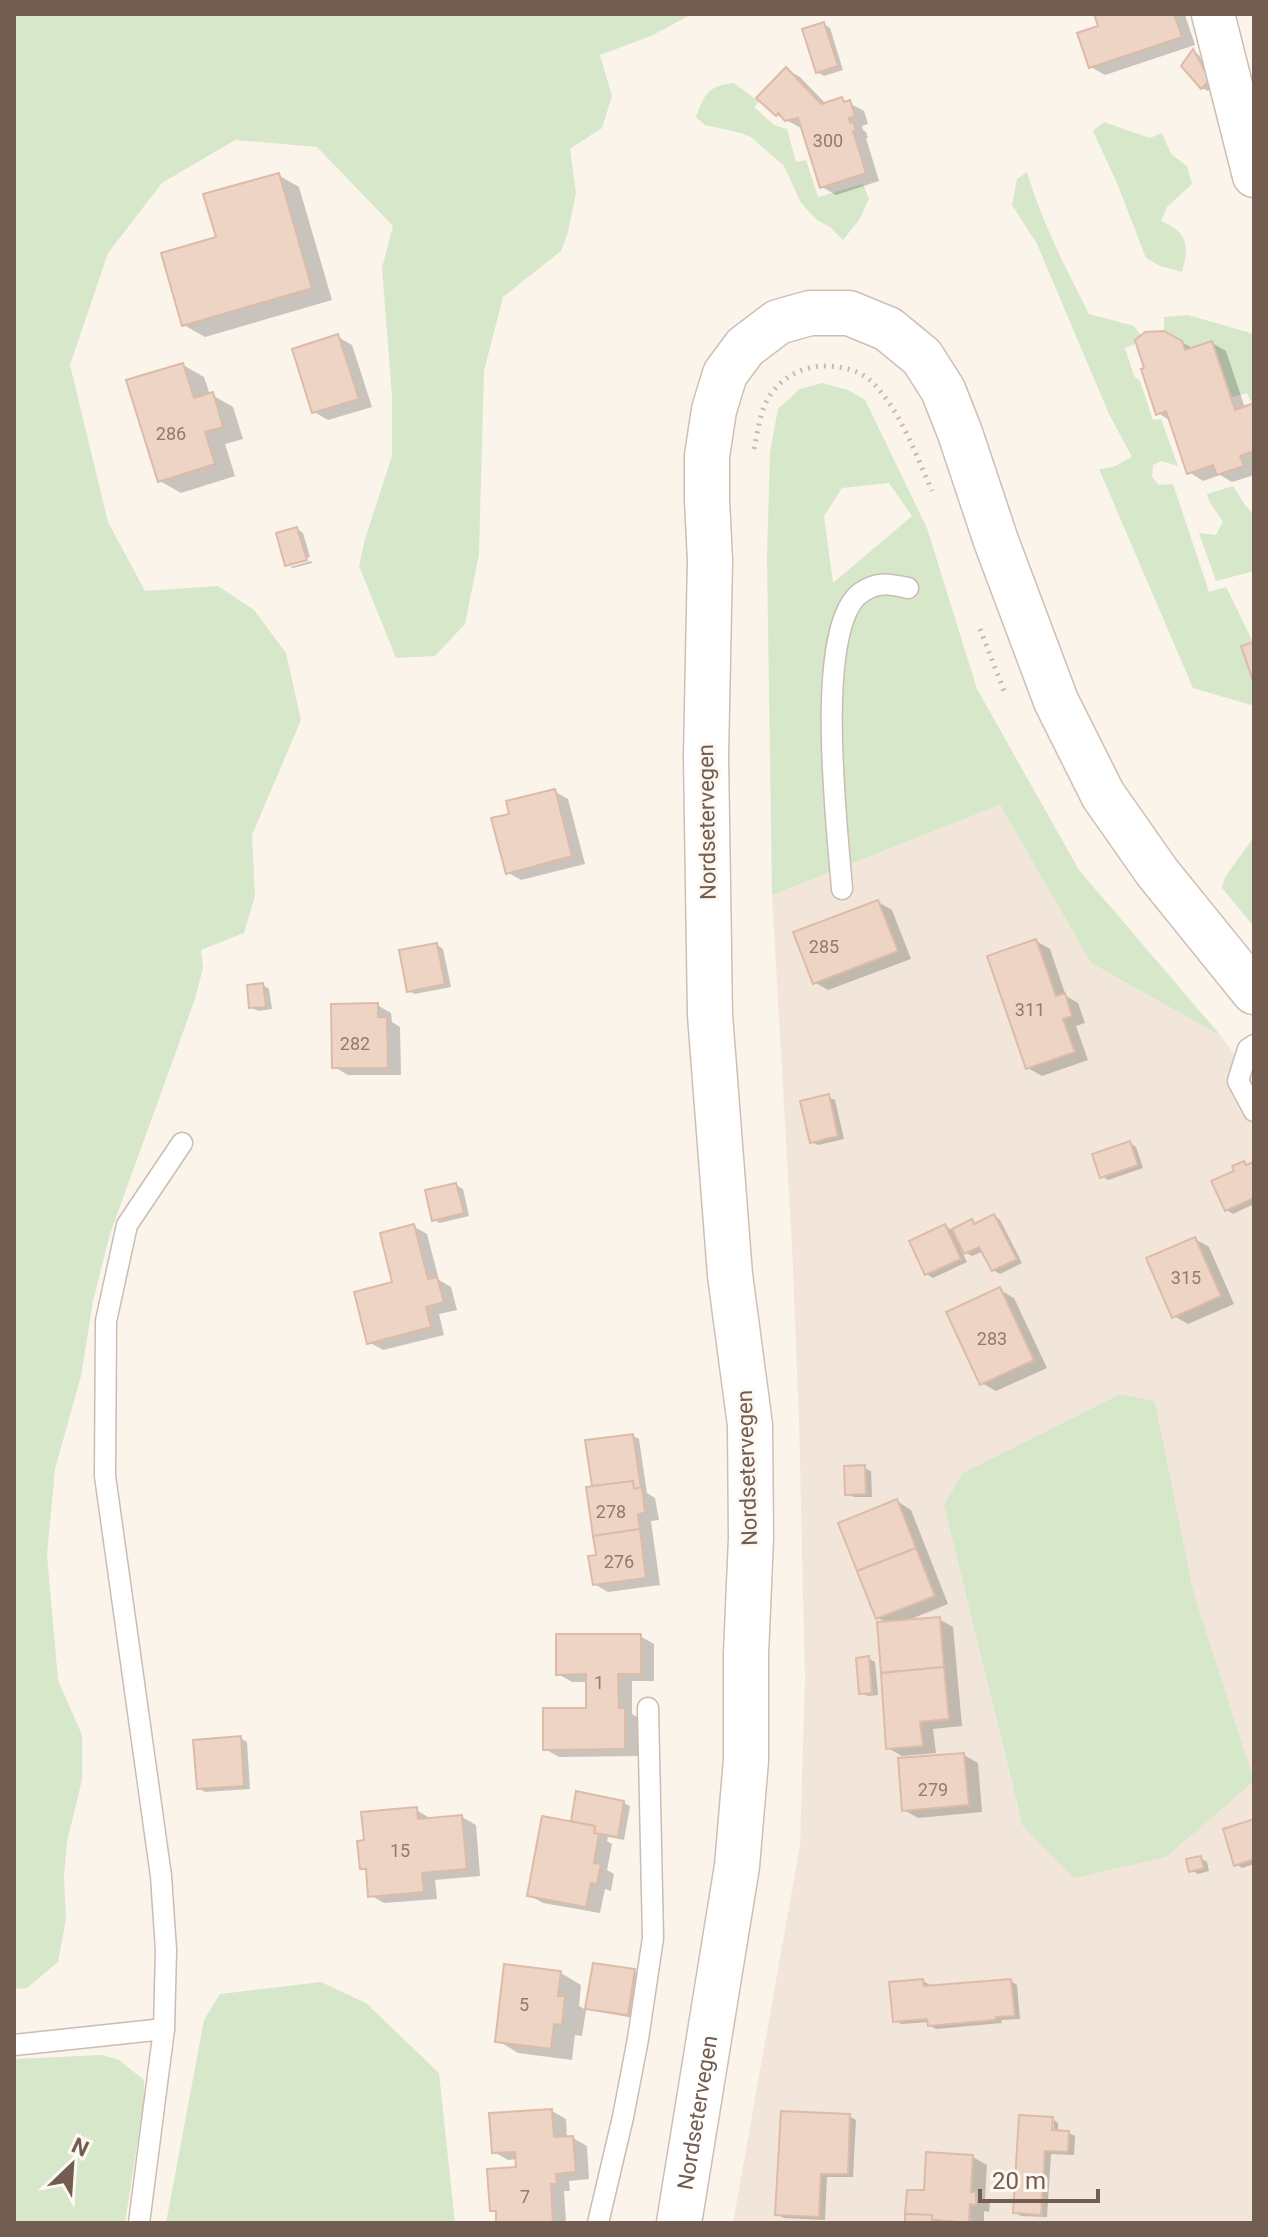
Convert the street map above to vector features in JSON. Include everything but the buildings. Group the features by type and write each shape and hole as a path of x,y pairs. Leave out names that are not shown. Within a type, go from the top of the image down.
{"main road":[{"name":"Nordsetervegen","path":"679,2223 737,1866 746,1760 751,1538 750,1425 730,1275 710,1015 706,756 710,560 707,456 714,410 725,374 745,347 778,322 810,313 849,313 888,329 922,357 943,390 960,433 996,541 1056,701 1103,795 1157,872 1254,992"}],"street":[{"path":"1213,14 1254,176"}],"lane":[{"path":"842,889 831,726 835,651 847,609 860,593 881,582 908,588"},
{"path":"1254,1045 1248,1049 1238,1081 1254,1111"},
{"path":"139,2223 164,2029 166,1950 161,1876 105,1476 106,1321 127,1225 182,1143"},
{"path":"598,2223 623,2117 653,1938 648,1708"},
{"path":"14,2045 164,2029"}],"path":[{"path":"752,461 764,405 780,383 798,371 814,366 845,367 872,382 892,409 932,491"},
{"path":"976,616 1009,702"}],"shaded area":[{"path":"1000,805 1091,963 1221,1036 1254,1081 1254,1781 1254,2223 733,2223 800,1845 805,1679 792,1246 772,895","holes":["1120,1394 1155,1401 1193,1590 1254,1781 963,1473"]}],"green space":[{"path":"14,14 692,14 651,36 600,55 612,96 602,128 570,149 576,193 561,251 503,297 484,371 479,554 465,624 435,656 396,658 359,566 392,456 392,396 382,268 393,226 317,147 235,140 162,183 108,253 70,365 108,522 145,591 218,586 254,610 286,653 301,720 252,835 255,896 244,933 201,950 203,968 195,999 110,1234 93,1301 81,1376 55,1469 47,1555 58,1680 82,1735 82,1780 67,1842 64,1876 66,1919 58,1962 27,1988 14,1989"},
{"path":"734,83 759,102 754,107 774,125 787,129 796,162 806,160 818,197 863,184 869,199 859,220 843,240 801,203 784,166 751,137 705,125 696,117 709,92 718,86"},
{"path":"1104,122 1150,138 1162,133 1171,154 1187,166 1192,184 1167,207 1161,221 1170,225 1184,240 1186,254 1182,272 1146,258 1093,131"},
{"path":"1027,172 1047,227 1089,314 1134,326 1142,337 1125,348 1153,420 1161,419 1178,466 1161,461 1153,465 1152,477 1159,485 1173,484 1209,592 1226,587 1254,644 1254,706 1193,688 1099,469 1113,467 1132,457 1109,414 1037,244 1012,205 1017,179"},
{"path":"1188,315 1254,334 1254,408 1247,393 1232,397 1214,346 1187,355 1182,341 1164,332 1164,317"},
{"path":"822,383 848,390 865,400 927,528 977,689 1079,870 1221,1036 1091,963 1000,805 772,895 767,557 770,452 778,409 800,389","holes":["889,483 912,516 833,583 824,516 842,488"]},
{"path":"1233,486 1254,514 1254,571 1216,581 1199,533 1216,535 1223,522 1207,494"},
{"path":"1254,837 1254,927 1222,888 1225,877"},
{"path":"1120,1394 1155,1401 1193,1590 1254,1781 1166,1857 1074,1878 1023,1826 944,1505 963,1473"},
{"path":"321,1982 366,2003 439,2073 455,2223 166,2223 204,2020 220,1994"},
{"path":"102,2055 119,2060 144,2080 144,2101 125,2223 14,2223 14,2059"}]}
